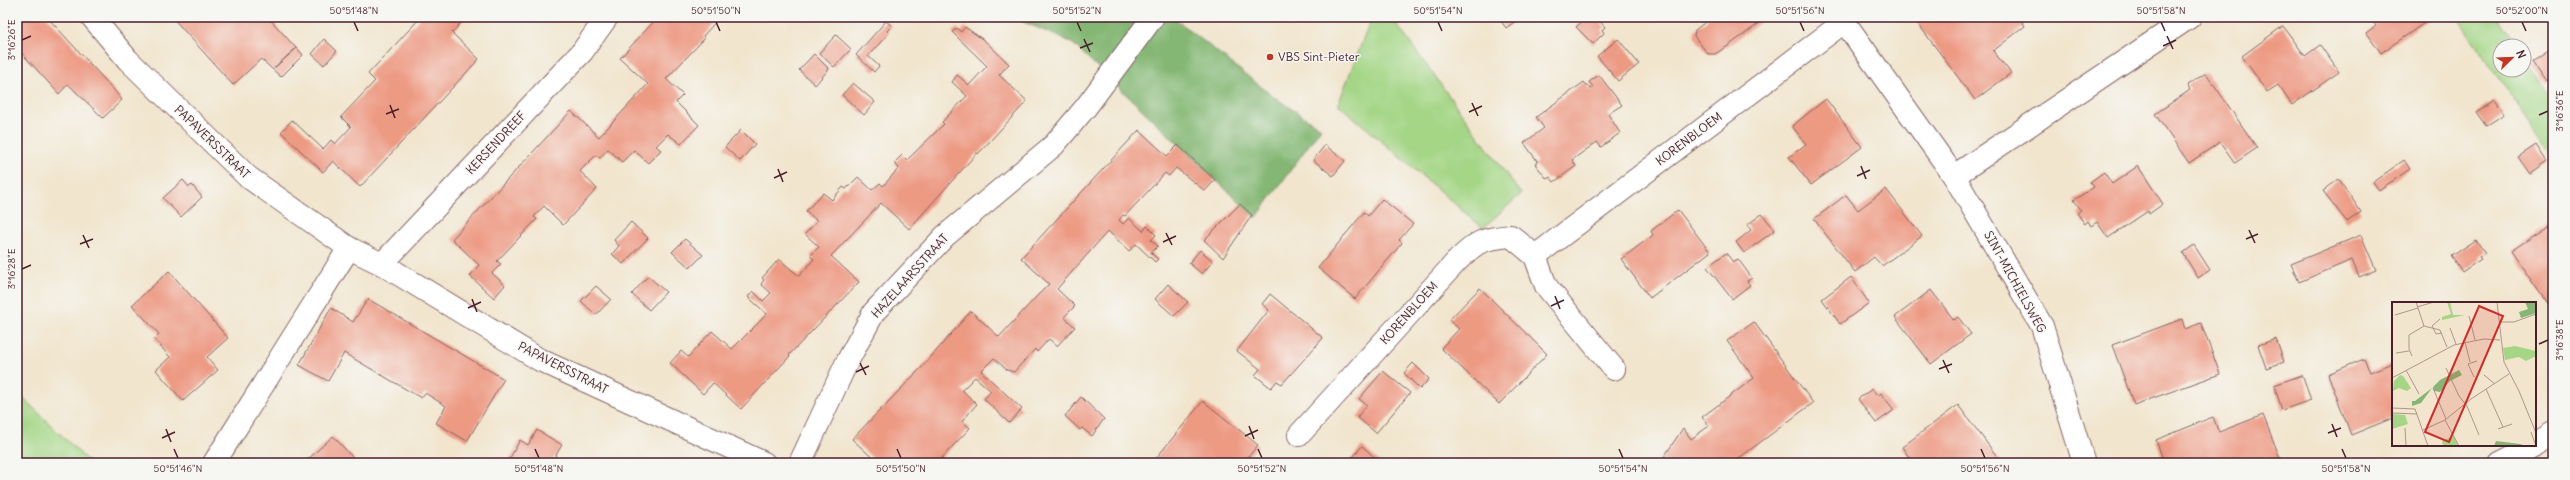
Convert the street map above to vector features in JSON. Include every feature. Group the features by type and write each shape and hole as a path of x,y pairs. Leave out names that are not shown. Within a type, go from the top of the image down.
{"street":[{"name":"PAPAVERSSTRAAT","path":"92,17 128,60 248,177 349,248 382,264 540,360 764,463"},
{"name":"KERSENDREEF","path":"382,264 582,52 607,17"},
{"name":"HAZELAARSSTRAAT","path":"800,463 846,364 874,312 945,236 1054,145 1086,107 1153,17"},
{"path":"1954,176 2190,17"},
{"name":"SINT-MICHIELSWEG","path":"1842,19 1954,176 2042,326 2084,463"},
{"name":"KORENBLOEM","path":"1299,435 1472,246 1485,239 1511,236 1535,256 1842,19"},
{"path":"214,463 349,248"},
{"path":"1535,256 1546,286 1614,369"},
{"path":"2536,444 2553,434"},
{"path":"2500,463 2533,446"}],"green space":[{"path":"1012,17 1173,17 1274,97 1321,128 1256,218 1071,42"},
{"path":"1372,17 1391,17 1521,194 1483,228 1338,104"},
{"path":"2457,17 2497,17 2511,38 2492,38 2492,68"},
{"path":"2532,68 2553,98 2553,156 2499,78 2532,78"},
{"path":"17,392 90,463 17,463"}],"building":[{"path":"28,17 47,17 122,100 103,118 68,84 59,94 17,48 17,27"},
{"path":"172,17 268,17 296,48 274,68 297,48 303,55 281,77 261,59 233,85"},
{"path":"421,17 466,17 452,33 479,59 360,187 333,161 323,172 281,132 292,120 323,149 331,140 335,144 351,127 341,117 375,81 368,74"},
{"path":"658,17 720,17 703,36 705,38 666,79 683,95 676,102 699,125 681,144 668,134 656,146 661,150 648,163 634,150 622,162 608,149 600,158 596,155 580,171 597,189 563,225 544,206 534,217 537,219 497,261 501,264 492,273 505,285 494,298 470,276 479,265 452,239 571,111 599,137 638,95 648,84 620,58"},
{"path":"1498,17 1521,17 1506,28"},
{"path":"1587,17 1596,17 1605,27 1602,30 1604,33 1593,44 1576,27"},
{"path":"1706,17 1763,17 1765,19 1715,54 1708,54 1694,36 1695,30 1708,20"},
{"path":"1913,17 2003,17 2006,21 2011,17 2019,17 2025,26 1993,51 2011,73 1975,100"},
{"path":"2370,17 2429,17 2430,19 2381,53 2367,33 2376,26"},
{"path":"886,21 892,26 887,31 889,33 868,56 879,66 874,72 856,55"},
{"path":"2283,26 2305,56 2320,45 2339,72 2292,105 2278,85 2267,92 2242,56"},
{"path":"965,27 985,41 1009,64 999,75 1027,101 978,154 977,153 909,229 881,203 831,256 859,282 789,355 790,356 741,409 713,383 703,394 670,363 681,351 688,357 712,331 732,349 767,314 748,297 753,291 763,301 771,293 761,284 764,280 762,278 779,259 799,276 814,259 810,256 819,247 805,234 817,221 806,211 823,193 832,200 843,187 846,189 858,177 872,190 880,183 883,186 899,168 894,163 902,155 907,160 944,124 942,122 967,96 952,82 957,75 969,85 987,66 952,32 957,28 961,32"},
{"path":"836,35 851,49 834,67 819,53"},
{"path":"324,39 337,51 324,65 312,54"},
{"path":"1618,39 1639,64 1618,81 1597,56"},
{"path":"2553,48 2553,78 2546,82 2532,62"},
{"path":"814,54 829,69 815,85 799,70"},
{"path":"2206,73 2257,148 2235,163 2220,142 2189,163 2155,114 2190,90 2187,85"},
{"path":"1599,75 1622,105 1608,114 1620,133 1601,147 1597,142 1572,160 1576,166 1554,182 1550,177 1547,179 1535,164 1538,162 1524,143 1544,128 1536,117 1584,82 1590,89 1593,87 1589,82"},
{"path":"853,83 875,102 864,115 842,95"},
{"path":"1826,99 1862,147 1811,185 1789,157 1806,144 1792,126"},
{"path":"2494,100 2504,114 2486,126 2476,112"},
{"path":"741,130 755,144 740,161 725,147"},
{"path":"1139,130 1167,156 1178,145 1215,180 1205,191 1176,168 1169,176 1165,173 1125,216 1123,215 1119,220 1123,224 1129,218 1143,231 1147,226 1156,235 1151,240 1158,246 1151,253 1158,259 1155,262 1136,244 1129,251 1108,231 1057,289 1075,306 1064,317 1075,327 1057,346 1049,339 1037,352 1035,349 1014,372 1007,370 994,358 981,371 1022,409 1009,423 984,399 991,391 975,377 962,390 977,404 962,421 970,428 937,463 930,459 927,463 878,463 852,439 923,366 971,311 999,337 1049,284 1021,258"},
{"path":"1325,145 1345,161 1333,176 1313,160"},
{"path":"2536,145 2547,162 2530,174 2518,157"},
{"path":"2404,160 2410,169 2379,190 2373,182"},
{"path":"2138,166 2163,204 2149,214 2148,211 2108,238 2097,222 2091,226 2088,221 2085,224 2077,213 2081,210 2074,200 2094,187 2090,182 2104,172 2112,184"},
{"path":"2339,179 2361,212 2347,222 2323,191"},
{"path":"183,180 189,187 192,185 202,197 181,217 163,198"},
{"path":"1886,189 1922,236 1882,266 1874,257 1855,272 1814,219 1846,195 1858,210"},
{"path":"1382,199 1413,224 1399,240 1402,243 1355,299 1318,268 1364,212 1368,216"},
{"path":"1240,204 1252,215 1223,258 1204,240"},
{"path":"1678,210 1710,252 1650,298 1621,259 1653,235 1651,231"},
{"path":"1762,214 1775,230 1744,253 1736,242 1751,230 1747,225"},
{"path":"631,222 648,238 623,264 612,254 619,246 614,240"},
{"path":"2553,223 2553,312 2511,251"},
{"path":"2361,235 2376,270 2359,277 2352,260 2299,282 2291,264"},
{"path":"685,239 703,255 690,268 672,252"},
{"path":"2476,240 2485,253 2479,257 2481,259 2462,272 2452,256"},
{"path":"2194,245 2210,270 2198,278 2183,253"},
{"path":"1200,250 1213,261 1202,274 1189,263"},
{"path":"1726,253 1733,262 1738,259 1752,278 1747,281 1750,285 1732,299 1707,267"},
{"path":"169,271 228,338 207,357 218,370 183,401 156,370 170,357 154,339 159,334 132,305"},
{"path":"648,276 666,292 649,310 632,294"},
{"path":"1851,277 1869,303 1840,324 1822,299"},
{"path":"1168,284 1188,302 1174,316 1155,299"},
{"path":"596,286 611,299 596,315 581,301"},
{"path":"1480,288 1547,354 1499,404 1441,348 1459,329 1449,320"},
{"path":"1931,290 1954,320 1958,317 1971,334 1931,364 1895,317"},
{"path":"1270,294 1323,338 1282,384 1277,381 1271,388 1255,375 1260,369 1237,351 1269,310 1262,304"},
{"path":"368,299 504,379 467,441 436,423 446,406 425,393 421,398 344,353 328,381 299,365 331,308 353,322"},
{"path":"2182,319 2185,329 2201,323 2220,374 2134,405 2112,345"},
{"path":"1754,322 1813,403 1735,461 1736,463 1660,463 1683,428 1691,439 1709,426 1702,417 1754,378 1727,341"},
{"path":"2276,339 2284,362 2266,368 2258,345"},
{"path":"2364,359 2370,372 2392,363 2392,418 2351,435 2328,374"},
{"path":"1413,363 1429,379 1420,389 1404,373"},
{"path":"1383,371 1410,393 1376,433 1357,417 1367,405 1359,399"},
{"path":"2302,375 2311,400 2282,410 2274,385"},
{"path":"1872,389 1878,396 1881,393 1894,410 1876,423 1858,399"},
{"path":"1081,397 1104,419 1092,436 1082,428 1080,430 1065,416"},
{"path":"1203,401 1258,445 1243,463 1152,463"},
{"path":"1958,405 2002,463 1913,463 1902,447"},
{"path":"2263,415 2282,463 2170,463 2167,457 2163,459 2156,440 2213,417 2219,432"},
{"path":"537,430 562,445 551,463 507,463 520,440 528,445"},
{"path":"333,436 354,459 350,463 304,463"},
{"path":"1362,446 1381,463 1348,463"}],"place":[{"name":"VBS Sint-Pieter","path":"1270,57"}]}
